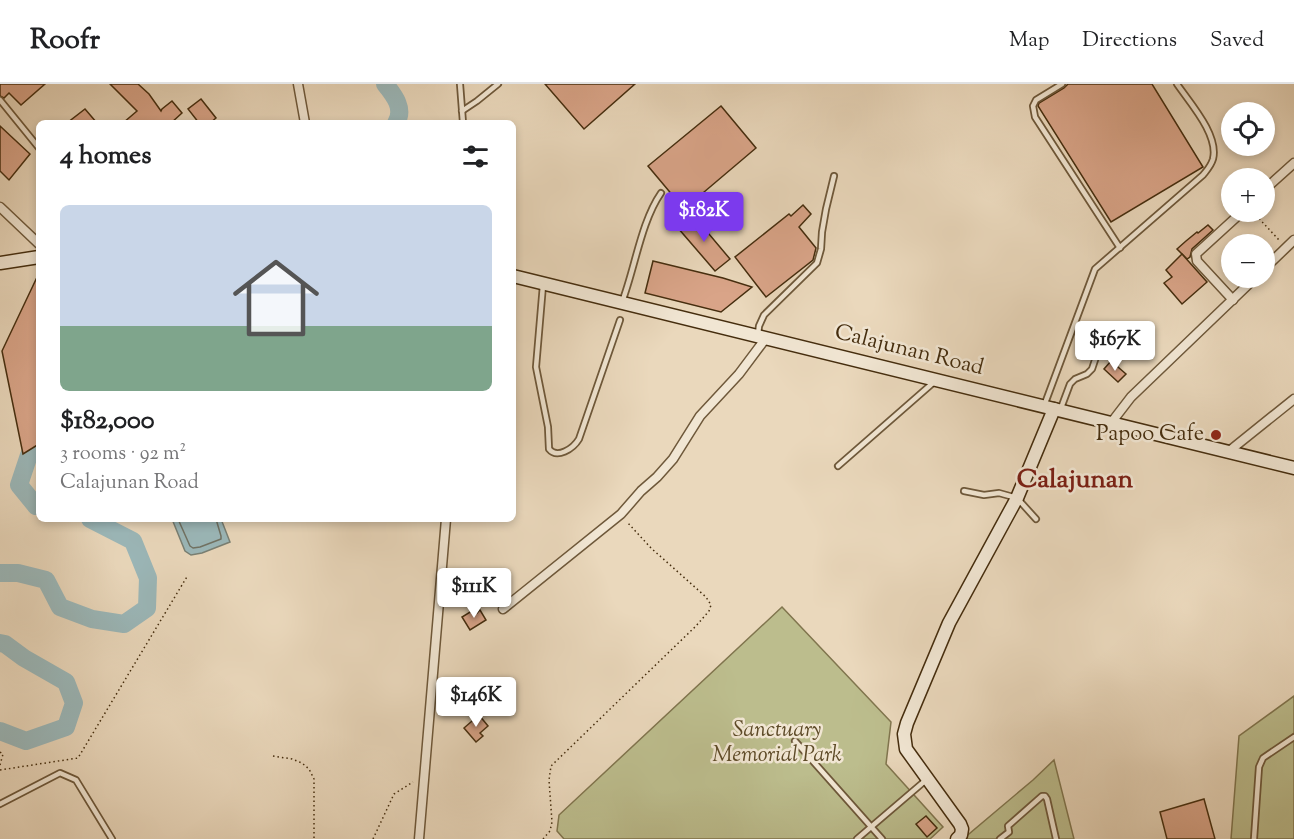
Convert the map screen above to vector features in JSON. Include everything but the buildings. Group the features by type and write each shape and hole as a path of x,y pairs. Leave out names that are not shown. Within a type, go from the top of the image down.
{"main road":[{"path":"0,263 36,257"},
{"name":"Calajunan Road","path":"516,277 1294,468"},
{"path":"957,839 961,835 960,824 906,749 904,734 949,623 1017,498 1053,409"}],"street":[{"path":"298,84 304,120"},
{"path":"1275,180 1294,163"},
{"path":"0,207 36,241"},
{"path":"1231,222 1196,254 1197,261 1233,300"},
{"path":"1275,258 1294,240"},
{"path":"1111,423 1131,398 1246,288"},
{"path":"503,609 621,514 657,477 673,459 700,416 739,375 762,337"},
{"path":"1228,452 1294,399"},
{"path":"419,839 446,522"}],"lane":[{"path":"460,84 463,120"},
{"path":"462,111 498,84"},
{"path":"1062,84 1036,100 1033,106 1035,117 1120,248"},
{"path":"1053,409 1095,269 1203,175 1210,167 1214,157 1213,145 1205,123 1177,84"},
{"path":"0,100 36,144"},
{"path":"762,337 759,326 764,315 817,263 827,201 834,176"},
{"path":"622,302 649,216 661,193"},
{"path":"543,283 536,366 547,420 549,449 553,453 557,454 566,450 579,440 620,320"},
{"path":"1053,409 1070,384 1092,369 1097,354"},
{"path":"838,466 936,380"},
{"path":"964,491 984,495 999,493 1017,498 1036,519"},
{"path":"1254,839 1259,767 1263,758 1294,737"},
{"path":"795,741 882,839"},
{"path":"0,804 60,773 76,780 112,839"},
{"path":"857,839 928,778"},
{"path":"1015,839 1009,832 1008,826 1042,796 1047,799 1056,839"},
{"path":"1000,839 1009,832"}],"path":[{"path":"1262,222 1286,248"},
{"path":"543,839 550,831 552,822 549,780 551,766 696,626 709,611 711,605 706,597 651,548 621,514"},
{"path":"0,770 78,758 188,575"},
{"path":"0,752 3,754 0,765"},
{"path":"273,756 302,762 314,779 314,839"},
{"path":"373,839 394,794 424,775"}],"green space":[{"name":"Sanctuary Memorial Park","path":"782,607 891,722 886,764 943,827 930,839 564,839 557,831 559,815"},
{"path":"1294,696 1294,839 1231,839 1239,736"},
{"path":"1054,760 1074,839 963,839 1033,780"}],"water":[{"path":"173,522 222,522 230,542 202,553 191,555 185,551"}],"waterway":[{"path":"385,84 399,107 397,120"},
{"path":"36,452 29,455 19,485 36,506"},
{"path":"0,573 18,573 46,580 60,607 92,619 124,624 147,608 148,578 133,541 96,522"},
{"path":"0,643 66,682 74,703 66,727 26,741 0,731"}],"place":[{"name":"Papoo Cafe","path":"1216,435"}],"district":[{"name":"Calajunan","path":"1075,480"}]}
